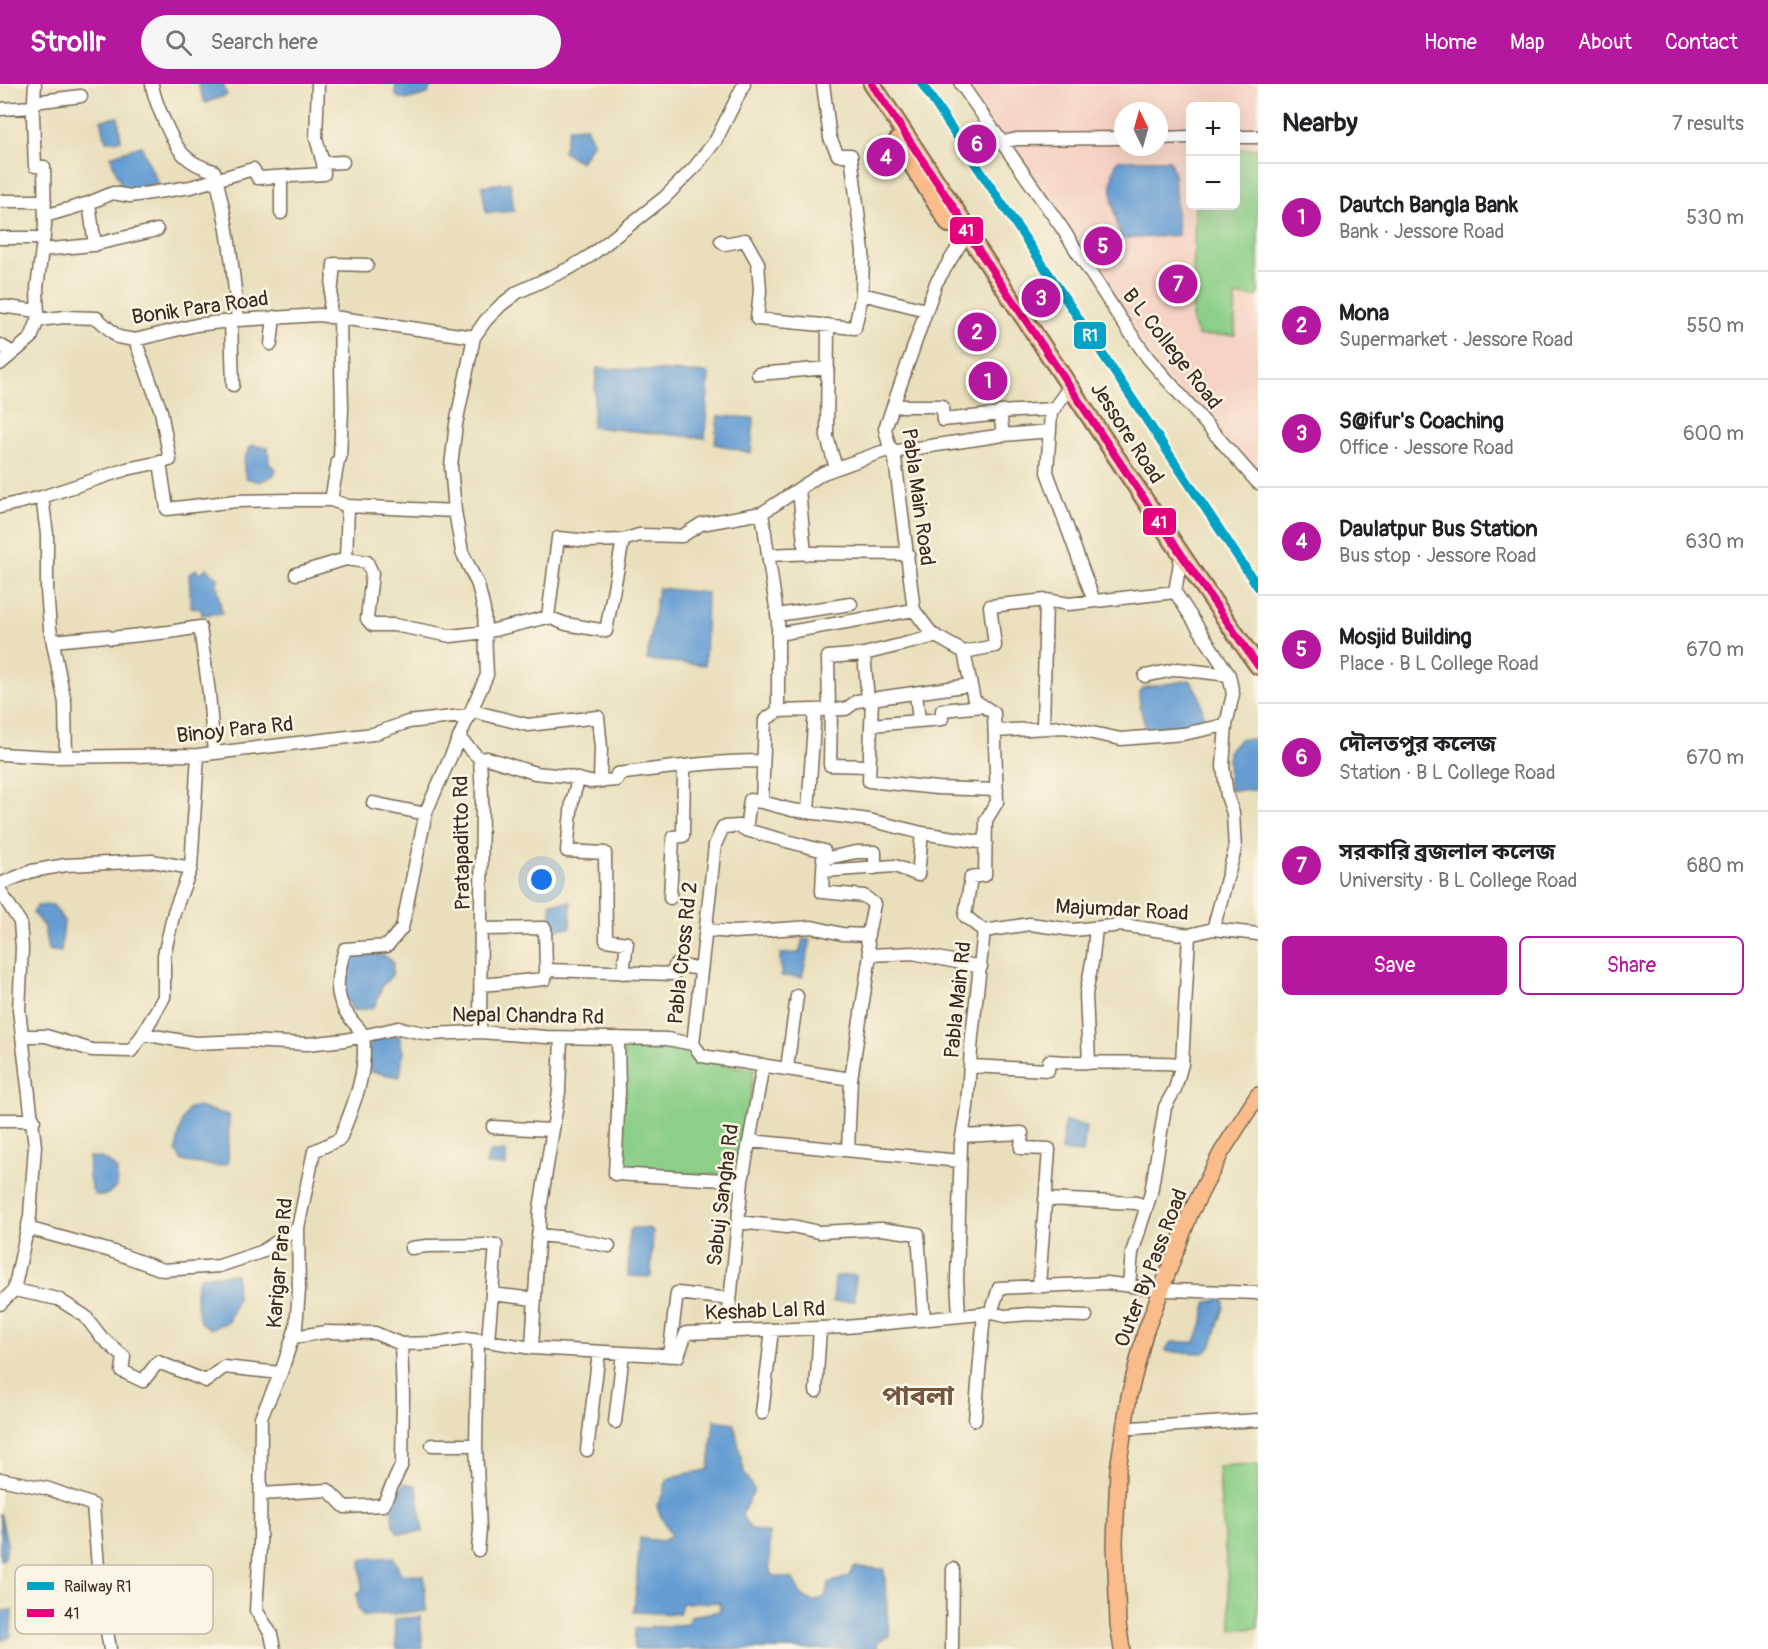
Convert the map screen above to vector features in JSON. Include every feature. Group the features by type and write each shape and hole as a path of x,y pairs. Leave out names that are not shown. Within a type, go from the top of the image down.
{"highway":[{"name":"Jessore Road","path":"861,84 949,224 966,228"},
{"name":"Jessore Road","path":"872,84 1181,556 1258,666"}],"main road":[{"name":"Outer By Pass Road","path":"1130,1649 1125,1622 1123,1542 1126,1468 1137,1394 1164,1289 1190,1214 1221,1153 1258,1095"},
{"name":"Outer By Pass Road","path":"1122,1649 1118,1624 1115,1543 1118,1469 1129,1396 1144,1333 1195,1216 1226,1155 1258,1106"}],"street":[{"path":"0,364 32,338 38,316 37,288 43,244 45,201 44,167 34,166 35,84"},
{"path":"152,84 153,93 168,129 182,155 198,166 214,171 223,202 232,255 233,385"},
{"path":"45,216 113,193 130,196 191,187 253,169 258,178 324,174 316,138 318,84"},
{"path":"363,1036 340,1005 337,974 345,949 387,946 402,928 426,814 488,675 481,594 462,552 451,466 454,438 474,337 494,312 518,292 590,256 664,198 695,167 716,140 744,84"},
{"path":"721,241 725,244 745,240 758,263 760,291 758,319 855,328 862,294 862,252 851,155 838,155 830,138 823,84"},
{"name":"B L College Road","path":"961,84 1062,228 1144,352 1258,483"},
{"path":"0,109 81,96"},
{"path":"1168,138 1186,137"},
{"path":"1240,137 1258,137"},
{"path":"1003,142 1017,139 1114,138"},
{"path":"323,163 343,162"},
{"path":"281,177 281,213"},
{"path":"0,201 45,201"},
{"path":"89,202 95,245"},
{"name":"Pabla Main Road","path":"914,610 902,500 895,459 890,450 885,429 936,283 966,228"},
{"path":"0,238 43,244 95,245 157,230"},
{"path":"331,500 340,458 342,409 334,318 334,264 368,265"},
{"path":"862,294 926,310"},
{"name":"Bonik Para Road","path":"0,306 38,316 97,318 118,337 135,339 196,325 274,317 334,318 474,337"},
{"path":"272,344 274,317"},
{"path":"828,325 827,437 836,468"},
{"path":"0,507 42,497 127,468 170,459 161,411 135,339"},
{"path":"0,345 13,353"},
{"path":"758,374 828,368"},
{"path":"1070,386 1051,413 1047,472 1094,601"},
{"path":"892,406 942,406 943,420 1000,414 1000,412 1054,409"},
{"path":"1000,414 1003,435"},
{"path":"548,616 558,538 589,541 623,540 639,535 682,536 701,524 762,513 823,472 890,450 1050,431"},
{"path":"160,462 167,509 236,501 331,500 348,506 455,511"},
{"path":"799,489 805,554"},
{"path":"42,497 47,534 47,590 53,641 65,703 66,757"},
{"path":"346,559 348,506"},
{"path":"762,513 777,615 778,711"},
{"path":"296,574 346,559 368,562 372,573 367,619 372,625 394,625 451,636 486,632 548,616 566,624 606,630 623,540"},
{"path":"769,555 908,554"},
{"path":"1181,556 1175,592 1229,675 1233,694 1226,725 1223,766 1227,796 1233,813 1234,850 1213,929"},
{"path":"778,634 914,610 932,634 964,652 995,646 990,606 1046,600 1069,604 1175,592"},
{"path":"1042,728 1046,600"},
{"path":"777,615 851,604"},
{"path":"53,641 106,636 111,638 200,627 214,753"},
{"path":"869,766 830,765 828,657 864,654 936,636"},
{"name":"Pabla Main Rd","path":"959,1316 957,1280 960,1161 984,931 965,916 971,877 985,874 986,820 997,802 994,713 974,700 964,652"},
{"path":"864,654 870,699 869,781 937,788 997,790"},
{"path":"1145,676 1178,669 1229,675"},
{"path":"762,802 765,720 778,711 846,709 857,701 970,685"},
{"path":"916,693 919,721"},
{"path":"871,726 942,718 942,710 983,706"},
{"path":"808,811 815,710"},
{"name":"Binoy Para Rd","path":"0,754 66,757 198,755 373,734 408,722 471,713 528,724 598,717 601,748 600,781"},
{"path":"994,730 1064,727 1121,739 1183,734 1226,725"},
{"name":"Pratapaditto Rd","path":"459,738 480,759 482,795 480,1032"},
{"path":"22,1036 46,1036 92,1050 131,1051 143,1034 164,997 164,955 174,912 191,868 198,755"},
{"path":"480,759 487,758 535,773 590,782 617,780 617,774 728,761 763,760"},
{"path":"670,898 673,837 682,836 684,766"},
{"path":"578,779 572,802 567,851 605,853 606,940 627,943 623,973"},
{"path":"848,1150 851,1079 870,955 868,936 873,904 864,896 822,892 824,851 746,830 750,800 792,810 869,820 922,833 986,843"},
{"path":"373,803 426,814"},
{"name":"Pabla Cross Rd 2","path":"746,830 739,826 723,827 715,845 693,1044 702,1056 851,1079"},
{"path":"823,865 875,868 895,866 918,875 922,833"},
{"path":"0,884 32,871 66,865 152,861 191,868"},
{"path":"0,891 20,922 22,948 19,1010 34,1120 35,1146 27,1228 14,1290 0,1304"},
{"name":"Majumdar Road","path":"984,931 1030,924 1073,930 1122,925 1190,935 1213,929 1258,934"},
{"path":"706,930 734,932 812,927 842,934 868,936"},
{"path":"481,985 545,979 546,970 545,928 482,929"},
{"path":"1089,1064 1086,994 1094,957 1096,928"},
{"path":"1129,1286 1132,1253 1151,1193 1165,1107 1175,1089 1182,1064 1190,935"},
{"path":"870,955 913,953 981,967"},
{"path":"546,970 674,974 675,965 701,969"},
{"path":"787,1068 797,996"},
{"name":"Nepal Chandra Rd","path":"143,1034 194,1043 247,1041 307,1044 345,1040 398,1028 429,1034 480,1032 561,1038 667,1039 693,1044"},
{"name":"Karigar Para Rd","path":"274,1649 271,1634 256,1610 261,1547 261,1417 294,1337 299,1290 298,1228 315,1150 340,1138 355,1101 362,1075 363,1036"},
{"path":"532,1348 538,1235 559,1092 561,1038"},
{"path":"618,1038 619,1091 615,1174 742,1181"},
{"path":"970,1066 1048,1070 1049,1061 1089,1064 1147,1062 1182,1064"},
{"name":"Sabuj Sangha Rd","path":"727,1332 742,1181 763,1065"},
{"path":"0,1120 34,1120"},
{"path":"493,1127 552,1130"},
{"path":"962,1136 1022,1133 1022,1148 1049,1149 1039,1286"},
{"path":"749,1141 960,1161"},
{"path":"1045,1199 1137,1203 1146,1207"},
{"path":"738,1222 792,1226 819,1232 881,1229 918,1234 924,1320"},
{"path":"27,1228 111,1251 163,1270 219,1266 261,1252 298,1228"},
{"path":"538,1235 609,1245"},
{"path":"411,1248 495,1245 492,1294 483,1340 476,1445 480,1521 478,1550"},
{"path":"975,1420 988,1313 999,1288 1106,1283 1164,1289 1258,1293"},
{"path":"14,1290 58,1299 85,1316 102,1338 124,1357 122,1371 143,1381 158,1362 206,1381 224,1366 281,1373"},
{"path":"294,1337 326,1332 375,1333 401,1344 436,1343 467,1338 532,1348 669,1356 677,1293 730,1299"},
{"path":"492,1294 534,1299"},
{"name":"Keshab Lal Rd","path":"669,1356 678,1356 686,1333 820,1328 988,1313 1005,1316 1028,1314 1086,1316"},
{"path":"816,1391 820,1328"},
{"path":"762,1413 772,1330"},
{"path":"261,1494 328,1490 345,1507 383,1505 402,1464 401,1344"},
{"path":"587,1450 599,1352"},
{"path":"615,1422 624,1353"},
{"path":"1132,1428 1258,1420"},
{"path":"432,1445 476,1445"},
{"path":"0,1479 49,1489 93,1505 98,1565"},
{"path":"952,1649 953,1569"},
{"path":"107,1634 110,1649"}],"shaded area":[{"path":"961,84 1258,84 1258,483 1164,375"}],"green space":[{"path":"1240,149 1258,149 1258,296 1235,296 1235,335 1198,336 1192,322 1195,210 1240,210"},
{"path":"622,1045 674,1046 699,1061 754,1069 740,1176 618,1171"},
{"path":"1258,1464 1258,1628 1232,1630 1218,1466"}],"water":[{"path":"198,84 223,84 227,95 205,103"},
{"path":"396,84 431,84 428,94 406,100 397,97"},
{"path":"118,117 121,140 106,141 101,120"},
{"path":"586,127 593,142 581,162 563,152 569,128"},
{"path":"141,146 158,183 124,192 110,156"},
{"path":"1118,160 1170,160 1174,175 1178,235 1121,239 1112,189 1112,178"},
{"path":"510,182 514,211 486,213 482,186"},
{"path":"597,368 709,373 705,438 592,427"},
{"path":"718,416 754,418 751,453 715,444"},
{"path":"252,445 268,448 269,464 276,469 274,475 260,482 246,478 244,461"},
{"path":"207,568 218,578 222,613 202,615 201,609 191,607 189,574 196,569 199,574"},
{"path":"658,588 707,593 705,665 647,660"},
{"path":"1190,680 1200,697 1204,719 1156,733 1146,729 1140,707 1139,692 1143,688"},
{"path":"1240,739 1258,739 1258,790 1229,790 1228,752"},
{"path":"571,902 570,928 551,929 551,903"},
{"path":"53,905 64,921 61,952 48,950 44,927 33,913 37,906"},
{"path":"803,939 811,940 802,977 781,976 780,954 799,953"},
{"path":"362,952 385,956 393,962 392,975 382,986 375,1006 353,1011 343,990 342,976 351,954"},
{"path":"399,1036 403,1052 400,1077 369,1071 367,1049 375,1039"},
{"path":"197,1107 229,1115 228,1163 218,1166 181,1160 176,1150 182,1121 189,1108"},
{"path":"1065,1121 1086,1126 1083,1153 1061,1151"},
{"path":"489,1152 506,1152 506,1166 486,1165"},
{"path":"89,1157 104,1160 117,1170 117,1187 106,1195 95,1195 89,1177"},
{"path":"633,1228 648,1228 653,1231 651,1277 628,1276 629,1232"},
{"path":"236,1274 237,1298 228,1322 210,1329 200,1322 196,1299 198,1281 201,1276"},
{"path":"855,1275 855,1301 833,1302 835,1276"},
{"path":"1219,1295 1224,1301 1224,1307 1211,1347 1204,1353 1168,1352 1166,1350 1170,1343 1195,1342 1202,1325 1207,1302 1218,1300"},
{"path":"714,1420 734,1423 744,1472 754,1490 742,1514 751,1529 769,1533 770,1573 793,1579 802,1596 813,1602 825,1597 829,1583 848,1577 854,1567 884,1569 889,1636 878,1641 877,1649 634,1649 635,1629 687,1624 691,1616 720,1611 719,1602 682,1603 679,1614 634,1612 640,1538 663,1541 671,1536 657,1505 668,1479 709,1469"},
{"path":"405,1483 417,1486 423,1532 398,1533 393,1524 391,1501"},
{"path":"0,1513 7,1544 4,1559 0,1560"},
{"path":"393,1557 401,1574 424,1576 426,1611 364,1616 358,1608 357,1593 362,1591 361,1561"},
{"path":"12,1610 11,1637 0,1640 0,1611"},
{"path":"420,1617 423,1649 397,1649 394,1619"}],"rail line":[{"name":"R1","path":"922,84 1258,587"}],"transit line":[{"name":"41","path":"872,84 964,223 967,233 1258,666"}],"place":[{"name":"দৌলতপুর কলেজ","path":"977,144"},
{"name":"Daulatpur Bus Station","path":"886,157"},
{"name":"Mosjid Building","path":"1103,246"},
{"name":"সরকারি ব্রজলাল কলেজ","path":"1178,284"},
{"name":"S@ifur's Coaching","path":"1041,298"},
{"name":"Mona","path":"977,332"},
{"name":"Dautch Bangla Bank","path":"988,381"}],"district":[{"name":"পাবলা","path":"918,1396"}]}
